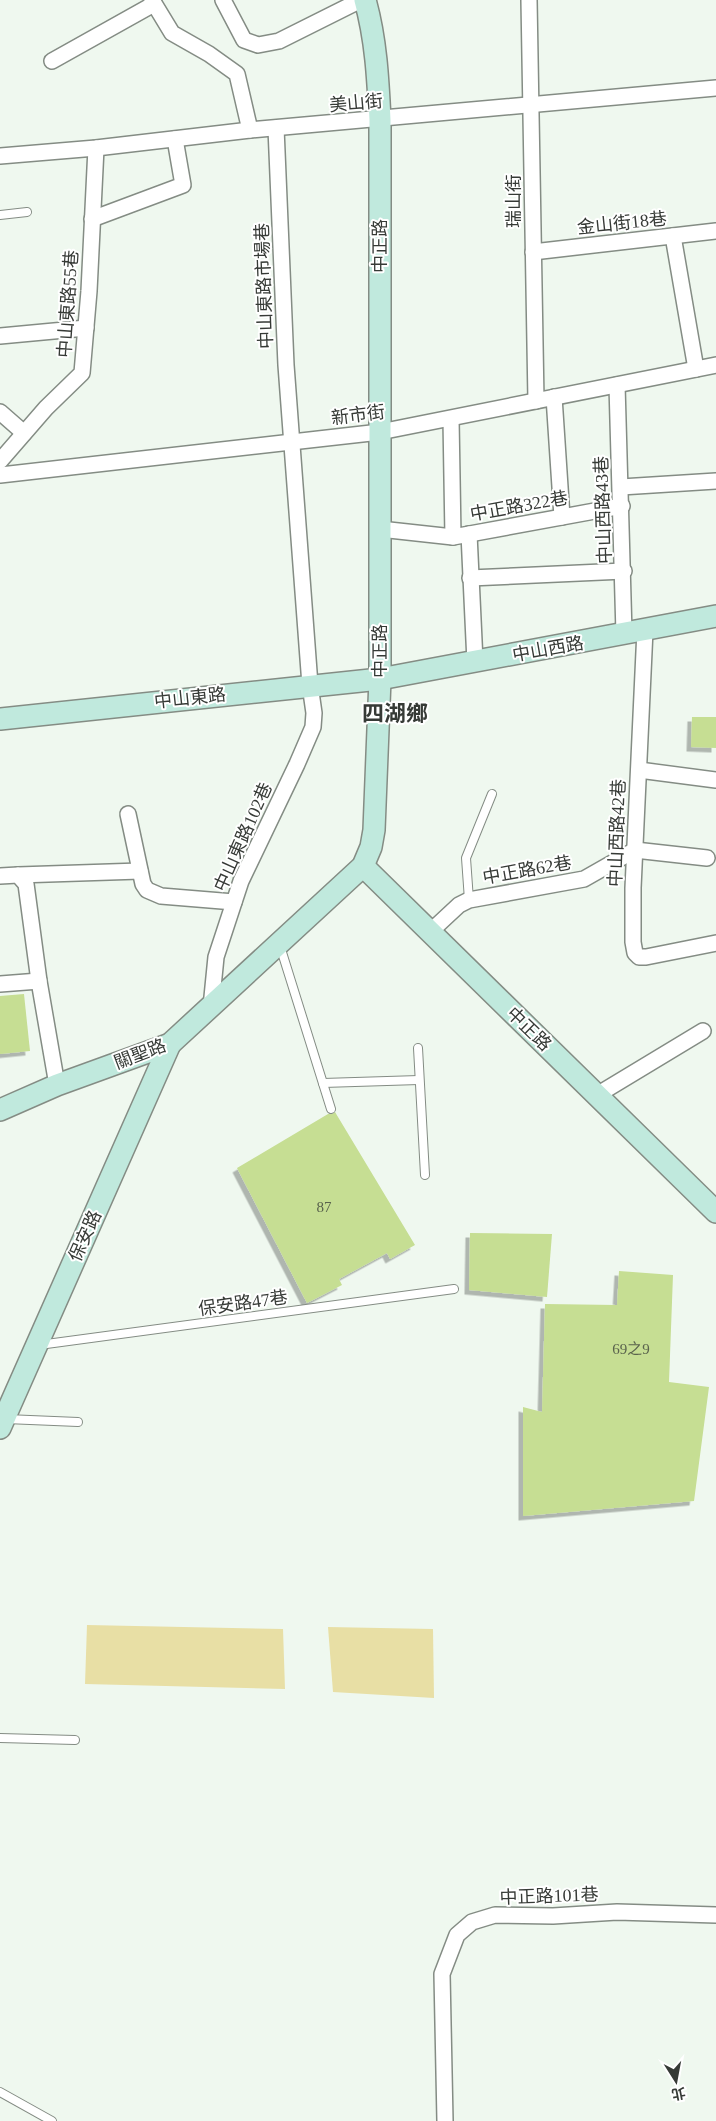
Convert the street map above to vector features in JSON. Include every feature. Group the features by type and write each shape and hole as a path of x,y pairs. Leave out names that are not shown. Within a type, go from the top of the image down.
{"main road":[{"name":"中正路","path":"366,0 378,66 380,120 380,679 374,830 371,848 363,866 716,1212"},
{"name":"中山西路","path":"380,679 716,616"},
{"name":"中山東路","path":"0,719 380,679"},
{"name":"關聖路","path":"0,1110 57,1085 170,1044 363,866"},
{"name":"保安路","path":"2,1423 170,1044"}],"street":[{"path":"223,0 244,40 258,46 279,41 361,0"},
{"name":"瑞山街","path":"529,0 536,401"},
{"path":"52,61 153,2 172,33 209,54 237,74 250,130"},
{"name":"美山街","path":"0,156 96,148 250,130 380,120 716,88"},
{"name":"中山東路市場巷","path":"276,128 286,364 310,685"},
{"path":"92,219 183,185 176,139"},
{"name":"中山東路55巷","path":"0,461 46,408 82,373 96,148"},
{"name":"金山街18巷","path":"533,252 716,231"},
{"path":"673,236 696,369"},
{"path":"0,336 86,328"},
{"name":"新市街","path":"0,475 380,432 716,365"},
{"name":"中山西路43巷","path":"617,384 624,571 624,634"},
{"path":"554,397 562,517"},
{"path":"0,412 24,433"},
{"name":"中正路322巷","path":"451,418 454,537"},
{"path":"621,487 716,481"},
{"name":"中正路322巷","path":"380,529 454,537 622,506"},
{"path":"469,534 475,662"},
{"path":"470,578 624,571"},
{"name":"中山西路42巷","path":"645,630 635,850 633,933 635,953 639,957 646,957 716,943"},
{"name":"中山東路102巷","path":"211,1007 216,957 241,881 309,738 314,713 310,685"},
{"path":"639,770 716,780"},
{"path":"128,814 143,884 147,890 154,894 234,902"},
{"path":"635,850 707,858"},
{"name":"中正路62巷","path":"430,932 459,905 469,900 584,879 635,850"},
{"path":"0,876 140,871"},
{"path":"18,875 26,884 38,981 57,1085"},
{"path":"0,984 38,981"},
{"path":"597,1095 703,1031"},
{"name":"中正路101巷","path":"445,2121 442,1974 457,1935 472,1922 495,1915 553,1916 617,1912 716,1915"}],"lane":[{"path":"0,215 27,212"},
{"path":"469,900 466,858 492,794"},
{"path":"279,944 331,1109"},
{"path":"418,1048 425,1175"},
{"path":"323,1083 419,1080"},
{"name":"保安路47巷","path":"37,1345 454,1289"},
{"path":"2,1423 78,1422"},
{"path":"0,1738 75,1740"},
{"path":"0,2092 52,2121"}],"shaded area":[{"path":"87,1625 283,1629 285,1689 85,1684"},
{"path":"328,1627 433,1629 434,1698 333,1692"}],"building":[{"path":"692,717 716,717 716,748 691,747"},
{"path":"24,994 30,1051 0,1054 0,996"},
{"path":"335,1112 415,1245 390,1259 387,1253 339,1279 342,1285 307,1303 237,1168 328,1114"},
{"path":"470,1233 552,1234 547,1297 469,1290"},
{"path":"619,1271 673,1275 669,1382 709,1387 694,1501 523,1516 523,1407 542,1412 545,1304 617,1305"}],"district":[{"name":"四湖鄉","path":"395,713"}]}
